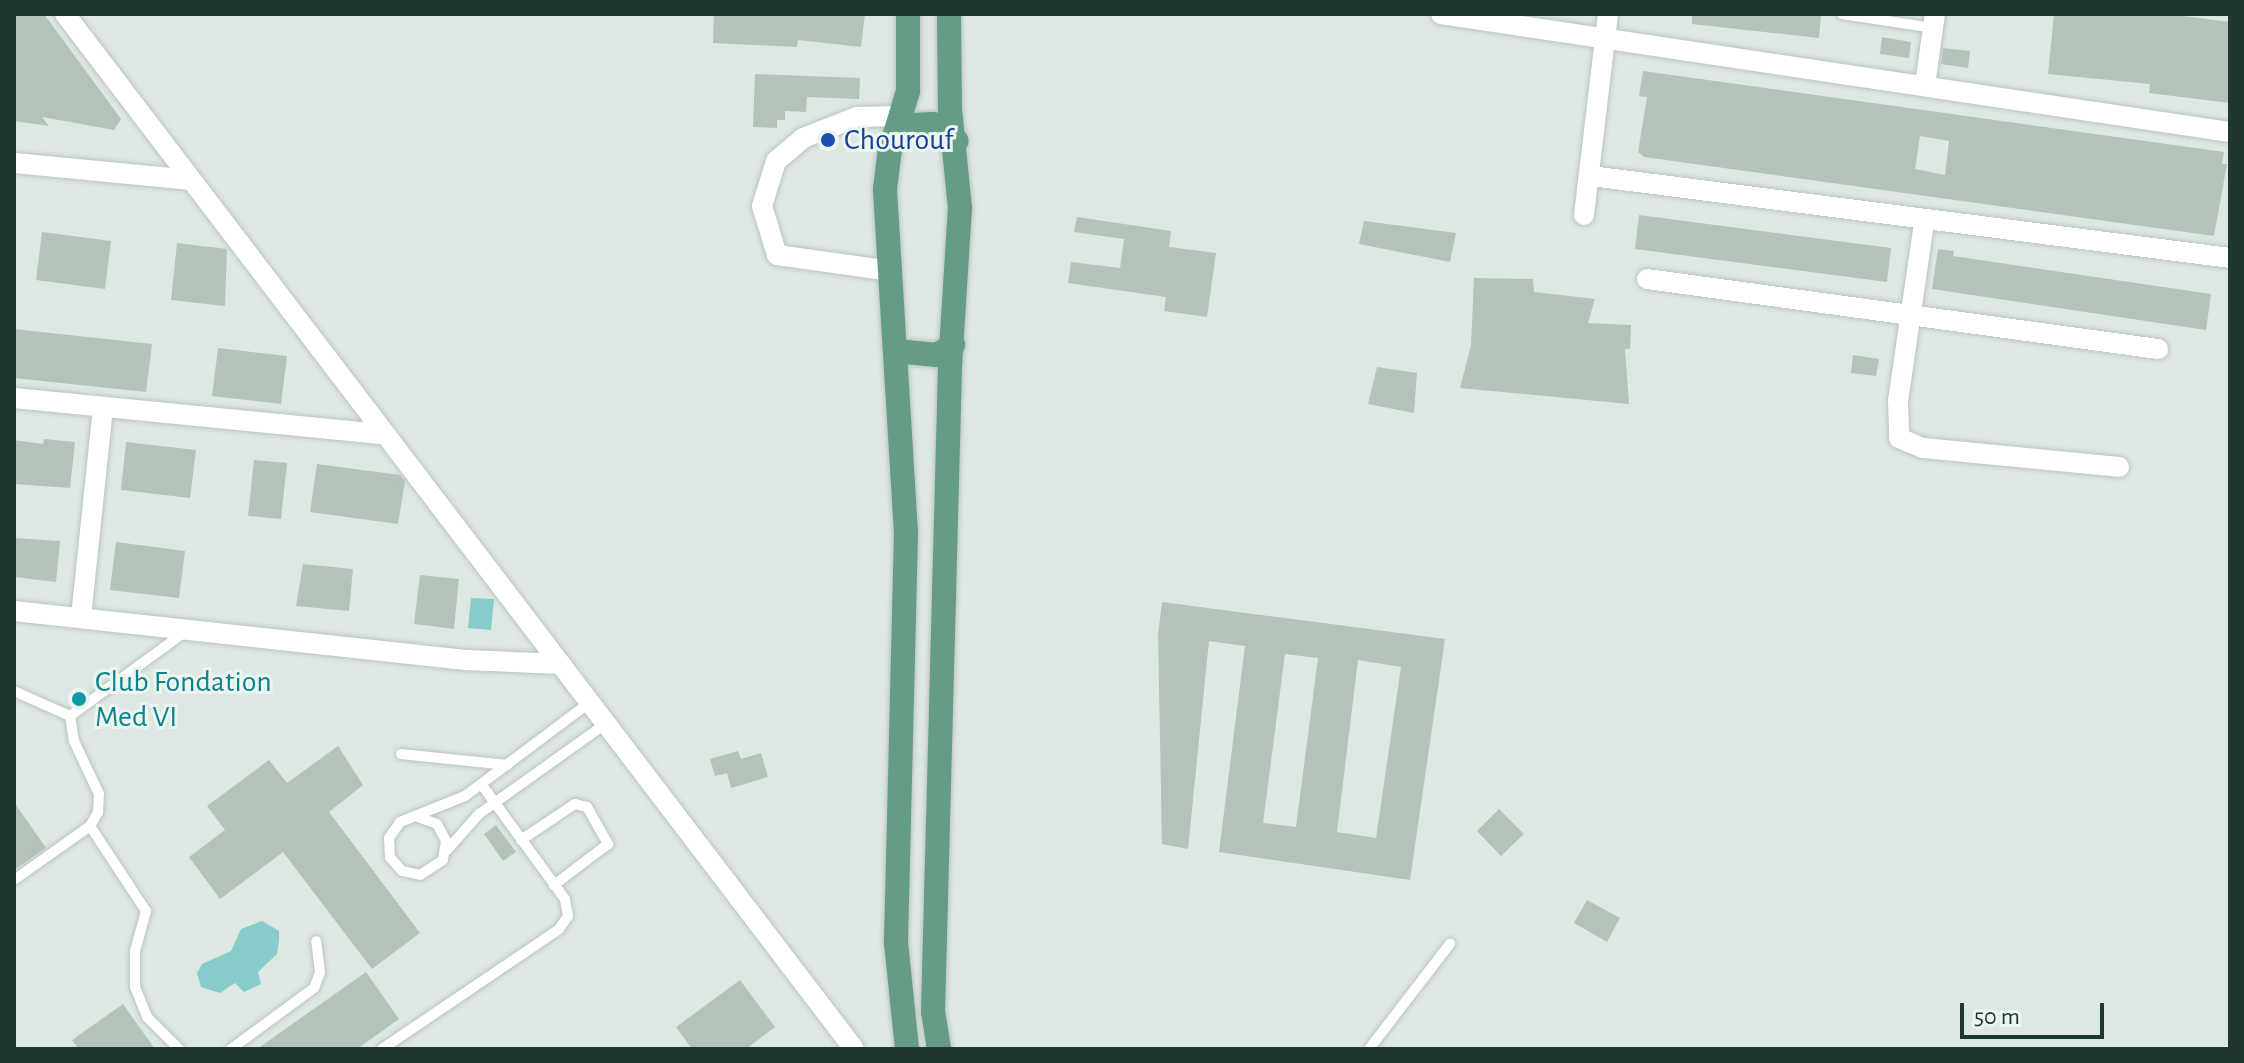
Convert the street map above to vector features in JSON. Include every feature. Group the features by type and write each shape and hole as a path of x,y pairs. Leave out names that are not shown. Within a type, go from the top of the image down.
{"main road":[{"path":"907,1049 896,942 906,533 885,189 896,128 908,91 908,14"},
{"path":"939,1049 933,1012 953,345 960,239 956,141 950,110 949,14"},
{"path":"896,128 933,124 956,141"},
{"path":"896,351 937,355 953,345"}],"street":[{"path":"65,14 854,1049"},
{"path":"1441,14 2230,132"},
{"path":"1584,215 1608,14"},
{"path":"1925,85 1934,21"},
{"path":"891,271 777,255 762,206 776,161 803,138 857,117 896,128"},
{"path":"14,163 189,180"},
{"path":"1591,176 1924,223 2230,258"},
{"path":"1924,223 1896,422 1906,445 2119,467"},
{"path":"1647,279 2158,349"},
{"path":"14,398 383,434"},
{"path":"81,617 103,409"},
{"path":"14,611 467,660 561,664"}],"lane":[{"path":"1842,14 1934,21"},
{"path":"70,716 188,630"},
{"path":"14,691 70,716"},
{"path":"589,703 481,784 393,829 388,847 395,864 420,875 437,867 446,851 494,803 605,724"},
{"path":"14,880 90,826 99,794 74,741 70,716"},
{"path":"401,754 507,765"},
{"path":"382,1049 565,924 568,907 481,784"},
{"path":"521,840 571,806 587,807 608,844 554,885"},
{"path":"418,817 437,824 446,851"},
{"path":"90,826 146,911 135,951 135,987 147,1017 179,1049"},
{"path":"231,1049 314,988 320,972 316,941"},
{"path":"1369,1049 1450,944"}],"water":[{"path":"471,598 494,599 491,630 468,628"},
{"path":"262,921 279,931 279,940 277,954 258,972 261,984 244,992 235,983 220,993 201,987 197,973 202,964 231,951 241,929"}],"building":[{"path":"14,14 44,14 121,119 114,130 42,117 49,126 14,121"},
{"path":"714,14 865,14 861,47 798,40 797,47 713,43"},
{"path":"1692,14 1821,14 1819,38 1692,24"},
{"path":"2054,14 2167,14 2230,22 2230,103 2149,93 2150,84 2048,74"},
{"path":"1882,37 1911,42 1909,58 1880,54"},
{"path":"1943,48 1970,51 1968,68 1941,64"},
{"path":"1643,71 2224,152 2222,164 2227,164 2214,236 1644,157 1638,152 1647,97 1639,96","holes":["1920,136 1949,141 1945,175 1915,169"]},
{"path":"755,74 860,78 859,99 807,97 806,112 785,111 785,120 777,120 777,128 753,127"},
{"path":"1639,215 1891,248 1887,282 1635,249"},
{"path":"1077,217 1171,231 1169,247 1216,253 1207,317 1164,311 1166,297 1068,283 1071,262 1120,268 1124,239 1074,232"},
{"path":"1364,221 1456,233 1450,262 1359,244"},
{"path":"42,232 111,241 105,289 36,280"},
{"path":"177,243 227,249 225,306 171,300"},
{"path":"1938,249 1954,251 1953,256 2211,294 2206,330 1932,289"},
{"path":"1474,278 1533,279 1534,292 1595,299 1588,323 1631,325 1630,349 1625,349 1629,404 1460,388 1471,345"},
{"path":"14,329 152,344 146,392 14,378"},
{"path":"218,348 287,356 281,404 212,396"},
{"path":"1853,355 1879,359 1876,376 1851,373"},
{"path":"1377,367 1417,373 1414,413 1368,404"},
{"path":"44,439 75,442 70,488 14,484 14,440 43,444"},
{"path":"126,442 196,450 190,498 121,490"},
{"path":"254,460 287,463 281,519 248,516"},
{"path":"317,464 400,475 405,481 398,524 310,512"},
{"path":"14,538 60,541 56,582 14,577"},
{"path":"116,542 185,551 179,598 110,590"},
{"path":"303,564 353,569 349,611 296,606"},
{"path":"420,575 459,579 454,629 414,624"},
{"path":"1162,602 1445,639 1410,880 1219,852 1245,646 1209,641 1188,849 1162,844 1158,635","holes":["1285,654 1318,658 1296,827 1263,823","1358,660 1401,667 1376,838 1337,832"]},
{"path":"338,746 363,785 329,812 420,933 372,969 283,852 220,899 189,857 225,830 207,806 269,760 287,783"},
{"path":"738,751 741,759 761,753 768,777 731,788 727,773 715,776 710,759"},
{"path":"14,802 46,848 14,870"},
{"path":"1499,809 1524,834 1501,856 1477,831"},
{"path":"496,825 516,852 503,861 484,834"},
{"path":"1587,900 1620,918 1607,942 1574,923"},
{"path":"366,972 399,1019 357,1049 257,1049"},
{"path":"740,980 775,1027 746,1049 692,1049 676,1027"},
{"path":"123,1004 155,1049 79,1049 72,1040"}],"place":[{"name":"Chourouf","path":"828,140"},
{"name":"Club Fondation Med VI","path":"79,699"}]}
